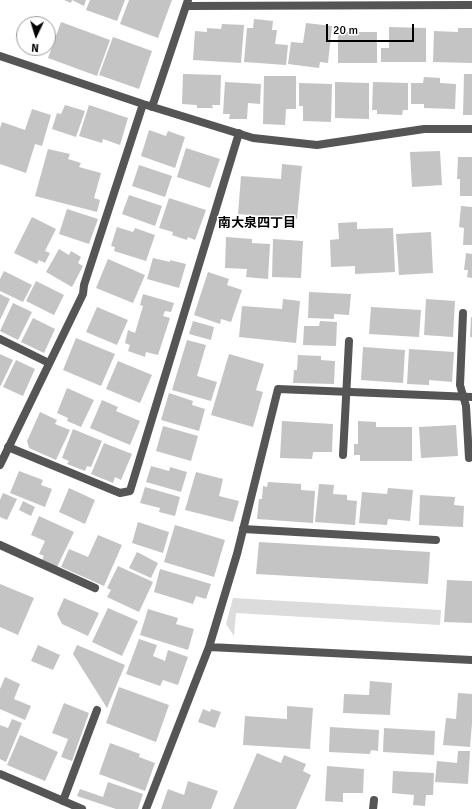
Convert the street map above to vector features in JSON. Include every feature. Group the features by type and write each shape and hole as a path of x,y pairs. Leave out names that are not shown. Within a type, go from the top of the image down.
{"street":[{"path":"152,107 187,3 472,5"},
{"path":"0,56 152,107 253,138 317,145 424,129 472,129"},
{"path":"0,465 83,294 84,285 143,104"},
{"path":"8,447 120,493 130,491 239,133"},
{"path":"463,313 460,385 466,406 469,458"},
{"path":"0,339 49,363"},
{"path":"343,455 349,341"},
{"path":"146,809 209,647 244,529 278,389 472,397"},
{"path":"244,529 436,540"},
{"path":"0,545 95,588"},
{"path":"209,647 472,660"},
{"path":"63,801 98,710"},
{"path":"0,774 82,809"},
{"path":"373,809 374,800"}],"shaded area":[{"path":"233,598 441,610 440,625 236,613 234,636 226,624"}],"building":[{"path":"64,0 72,0 71,3"},
{"path":"72,0 86,0 84,6"},
{"path":"90,0 125,0 117,21 86,10"},
{"path":"129,0 172,0 158,38 120,24"},
{"path":"254,19 273,21 272,30 277,30 275,44 288,45 286,65 244,62 247,28 253,28"},
{"path":"61,22 110,40 97,76 48,58 49,56 56,56 56,36"},
{"path":"306,23 332,26 328,63 320,62 319,68 288,64 291,42 303,43"},
{"path":"222,24 244,25 241,63 193,60 195,31 207,32 207,28 221,29"},
{"path":"389,27 426,28 426,62 381,62 381,48 389,48"},
{"path":"458,28 472,28 472,63 433,62 434,31 458,32"},
{"path":"338,32 377,32 377,63 338,63"},
{"path":"113,37 152,51 139,89 99,75"},
{"path":"183,74 221,75 220,105 212,105 213,108 197,108 197,105 182,104"},
{"path":"464,74 472,74 472,115 463,115"},
{"path":"264,76 296,76 296,109 286,109 285,125 263,124"},
{"path":"424,77 440,78 440,83 456,84 455,109 424,108 424,104 411,104 411,83 423,83"},
{"path":"225,82 261,84 260,104 248,103 247,119 229,119 230,114 223,114"},
{"path":"335,82 369,83 369,119 335,118"},
{"path":"373,82 408,83 408,110 403,110 402,115 377,114 377,110 372,110"},
{"path":"299,83 332,84 331,122 303,121 303,106 299,106"},
{"path":"65,105 85,111 76,137 52,129 57,113 61,114"},
{"path":"89,105 128,118 120,145 103,139 102,143 79,136"},
{"path":"32,109 51,115 42,146 35,144 26,173 0,164 0,128 2,122 25,130"},
{"path":"149,130 166,136 168,131 185,137 175,168 141,156"},
{"path":"186,148 220,159 210,188 177,177"},
{"path":"48,149 70,154 68,159 81,163 79,167 101,173 94,198 100,200 97,212 35,196"},
{"path":"440,151 442,185 412,187 410,152"},
{"path":"458,157 472,157 472,196 460,196 460,179 457,179"},
{"path":"282,164 302,166 297,219 238,214 241,176 281,179"},
{"path":"139,165 172,176 165,197 132,186"},
{"path":"129,195 162,206 155,226 122,214"},
{"path":"169,198 206,210 195,240 188,237 187,240 172,235 173,232 159,228"},
{"path":"461,206 472,207 472,245 463,245 464,228 459,227"},
{"path":"67,209 98,219 89,244 59,234"},
{"path":"32,217 56,229 45,251 50,253 45,263 39,260 37,264 14,253"},
{"path":"357,222 357,229 393,228 395,272 355,274 355,266 331,267 330,240 339,239 338,223"},
{"path":"117,227 133,232 135,228 155,235 146,261 114,251 115,247 111,246"},
{"path":"431,232 433,273 399,275 396,234"},
{"path":"226,237 252,239 252,243 270,244 268,279 246,277 247,269 225,268"},
{"path":"273,239 303,241 301,278 272,277"},
{"path":"59,249 69,255 71,251 81,257 78,263 83,266 72,287 46,272"},
{"path":"466,253 472,254 472,278 467,277 468,270 464,270"},
{"path":"153,258 186,264 179,288 147,279"},
{"path":"108,259 145,275 133,303 96,288"},
{"path":"4,271 32,285 23,302 0,291 0,279"},
{"path":"208,272 229,279 227,285 242,290 231,322 221,319 220,324 194,315"},
{"path":"36,281 64,295 54,315 26,301"},
{"path":"309,292 351,294 349,315 334,314 334,319 308,318"},
{"path":"0,294 10,299 0,320"},
{"path":"143,294 174,303 171,312 165,311 163,316 170,318 158,355 146,352 145,357 128,351 130,345 125,343 128,330 135,333 143,306 140,305"},
{"path":"283,299 300,301 296,343 239,337 242,306 282,309"},
{"path":"426,299 455,301 453,337 424,335"},
{"path":"13,303 32,312 18,340 0,331"},
{"path":"97,307 128,320 117,345 86,332"},
{"path":"371,307 421,310 419,337 369,334"},
{"path":"471,317 472,337 470,337"},
{"path":"33,318 55,329 44,353 21,342"},
{"path":"193,321 214,327 211,340 189,334"},
{"path":"320,321 337,322 336,346 303,345 304,326 319,326"},
{"path":"76,338 115,354 101,386 63,370"},
{"path":"187,340 206,345 197,376 217,382 211,401 172,390"},
{"path":"363,347 405,350 403,383 361,380"},
{"path":"409,349 454,352 452,382 429,380 429,385 407,384"},
{"path":"0,354 13,360 0,387"},
{"path":"229,354 264,364 256,390 263,392 253,427 211,415"},
{"path":"298,355 321,356 321,360 335,361 334,384 293,383 294,370 297,370"},
{"path":"16,360 35,369 23,396 3,387"},
{"path":"118,361 152,375 140,403 106,389"},
{"path":"67,388 94,400 81,427 67,421 68,418 57,413"},
{"path":"169,393 193,401 192,405 205,409 199,431 161,420"},
{"path":"102,400 118,407 116,411 140,421 130,445 90,428"},
{"path":"40,412 57,420 55,424 70,430 56,460 29,448 27,441"},
{"path":"282,421 333,424 332,452 313,452 312,459 280,458"},
{"path":"358,421 376,422 376,427 412,427 412,461 360,461 360,455 354,455 354,444 358,444"},
{"path":"456,425 458,456 421,458 419,427"},
{"path":"163,426 198,436 191,461 156,451"},
{"path":"73,429 102,441 91,467 87,466 85,471 67,464 69,461 62,458"},
{"path":"104,443 132,454 121,480 115,477 113,483 91,474"},
{"path":"151,466 169,471 170,467 187,472 181,492 146,482"},
{"path":"19,471 43,480 41,485 52,489 45,507 10,493"},
{"path":"196,472 223,479 219,496 239,501 233,522 185,510"},
{"path":"268,482 301,484 301,490 315,491 313,523 257,519 259,499 262,499 263,486 267,487"},
{"path":"319,484 334,485 333,494 347,495 347,500 357,501 355,525 315,522"},
{"path":"145,487 180,497 175,516 159,512 160,508 140,503"},
{"path":"69,488 95,500 85,524 59,512"},
{"path":"388,488 413,490 410,521 388,519 387,525 359,523 362,492 387,494"},
{"path":"3,493 17,499 7,520 0,517 0,500"},
{"path":"420,495 455,497 454,505 464,506 463,527 419,525"},
{"path":"23,501 35,507 31,516 19,510"},
{"path":"39,516 74,532 57,567 42,560 44,556 39,554 45,541 31,535"},
{"path":"138,522 169,532 163,553 132,543"},
{"path":"175,525 225,540 214,577 164,562"},
{"path":"98,535 122,545 104,586 61,567 69,549 88,557"},
{"path":"259,542 430,552 428,584 256,574"},
{"path":"137,552 158,563 151,578 129,568"},
{"path":"118,566 153,582 139,612 107,597 111,590 107,588"},
{"path":"160,569 211,584 206,599 196,596 193,604 154,592"},
{"path":"447,580 472,581 472,623 444,622"},
{"path":"0,584 34,598 18,635 0,627"},
{"path":"64,598 99,613 88,636 62,624 57,614"},
{"path":"108,608 138,621 122,656 92,642"},
{"path":"148,609 178,618 176,624 194,629 188,650 140,635"},
{"path":"139,639 157,645 153,656 165,661 168,650 188,657 178,685 163,680 160,686 126,674"},
{"path":"38,645 60,655 53,670 31,661"},
{"path":"77,645 125,665 107,708 73,654"},
{"path":"5,677 20,684 14,699 31,706 25,720 0,709 0,689"},
{"path":"370,681 392,683 390,715 343,713 344,694 369,695"},
{"path":"119,687 169,705 156,742 106,723"},
{"path":"458,693 472,694 470,747 443,745 446,718 456,719"},
{"path":"64,703 89,713 72,761 61,757 68,739 52,733"},
{"path":"287,706 313,708 310,749 243,745 245,716 287,719"},
{"path":"203,709 210,712 211,709 221,712 215,728 198,722"},
{"path":"12,719 22,723 6,762 0,759 0,725 8,728"},
{"path":"330,727 379,730 378,751 371,750 370,754 329,752"},
{"path":"384,728 435,731 434,755 383,752"},
{"path":"20,735 58,752 45,781 7,765"},
{"path":"110,743 140,754 139,757 155,763 145,791 99,774"},
{"path":"458,751 470,751 468,784 435,782 437,761 457,763"},
{"path":"257,753 281,763 284,755 306,764 303,771 311,775 296,809 233,809"},
{"path":"327,766 364,769 363,793 343,793 343,802 325,801"},
{"path":"393,771 434,773 433,795 426,795 425,806 413,805 414,795 392,793"},
{"path":"188,781 218,791 211,809 161,809 168,789 184,795"},
{"path":"108,782 143,794 138,809 116,809 77,796 80,789 103,797"}],"district":[{"name":"南大泉四丁目","path":"257,224"}]}
